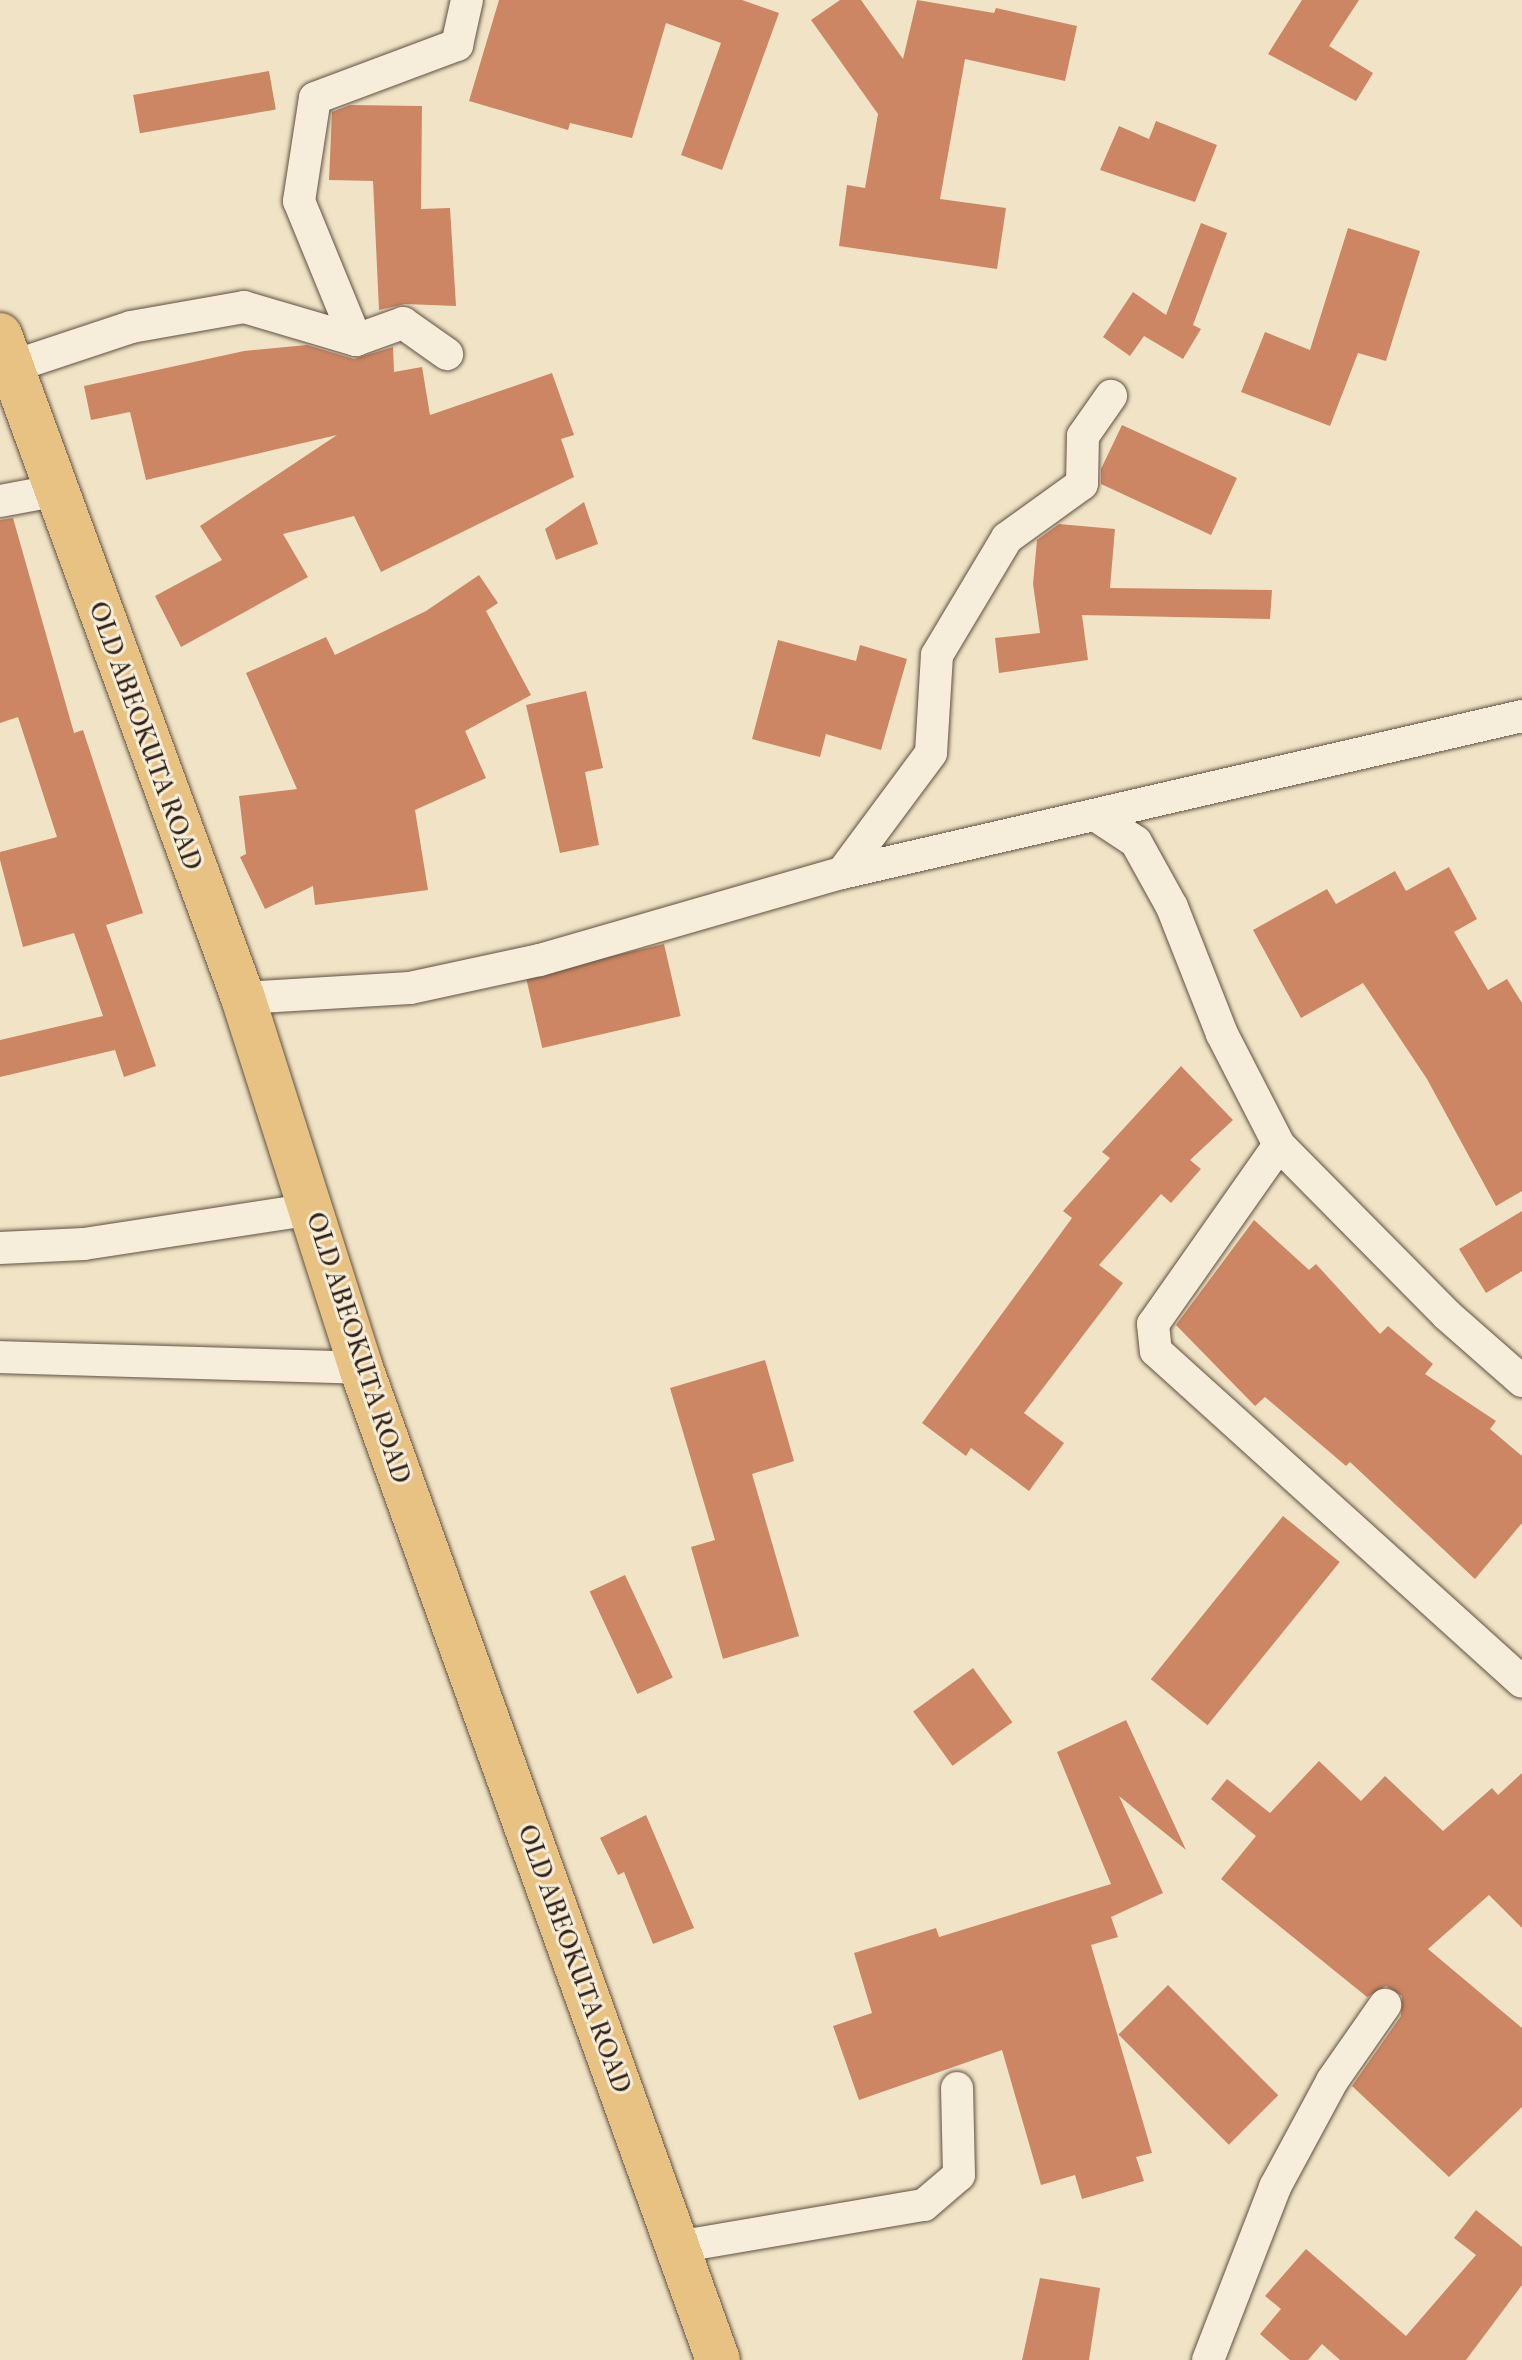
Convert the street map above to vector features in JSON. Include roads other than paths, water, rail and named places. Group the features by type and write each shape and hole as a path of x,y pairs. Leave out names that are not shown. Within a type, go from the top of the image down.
{"highway":[{"name":"OLD ABEOKUTA ROAD","path":"6,351 54,491 243,998 313,1209 361,1368 718,2360"}],"street":[{"path":"356,340 299,201 315,98 457,45 467,0"},
{"path":"6,351 244,307 356,340 403,323 447,354"},
{"path":"842,873 931,753 937,655 1007,538 1082,484 1083,436 1111,396"},
{"path":"0,501 54,491"},
{"path":"243,998 410,988 540,960 842,873 1098,817 1522,716"},
{"path":"1098,817 1136,842 1172,907 1222,1034 1279,1145 1447,1315 1522,1381"},
{"path":"1279,1145 1153,1324 1156,1351 1522,1682"},
{"path":"0,1248 84,1244 313,1209"},
{"path":"0,1357 361,1368"},
{"path":"1214,2358 1275,2187 1332,2081 1385,2005"},
{"path":"677,2247 924,2205 959,2175 957,2088"}]}
